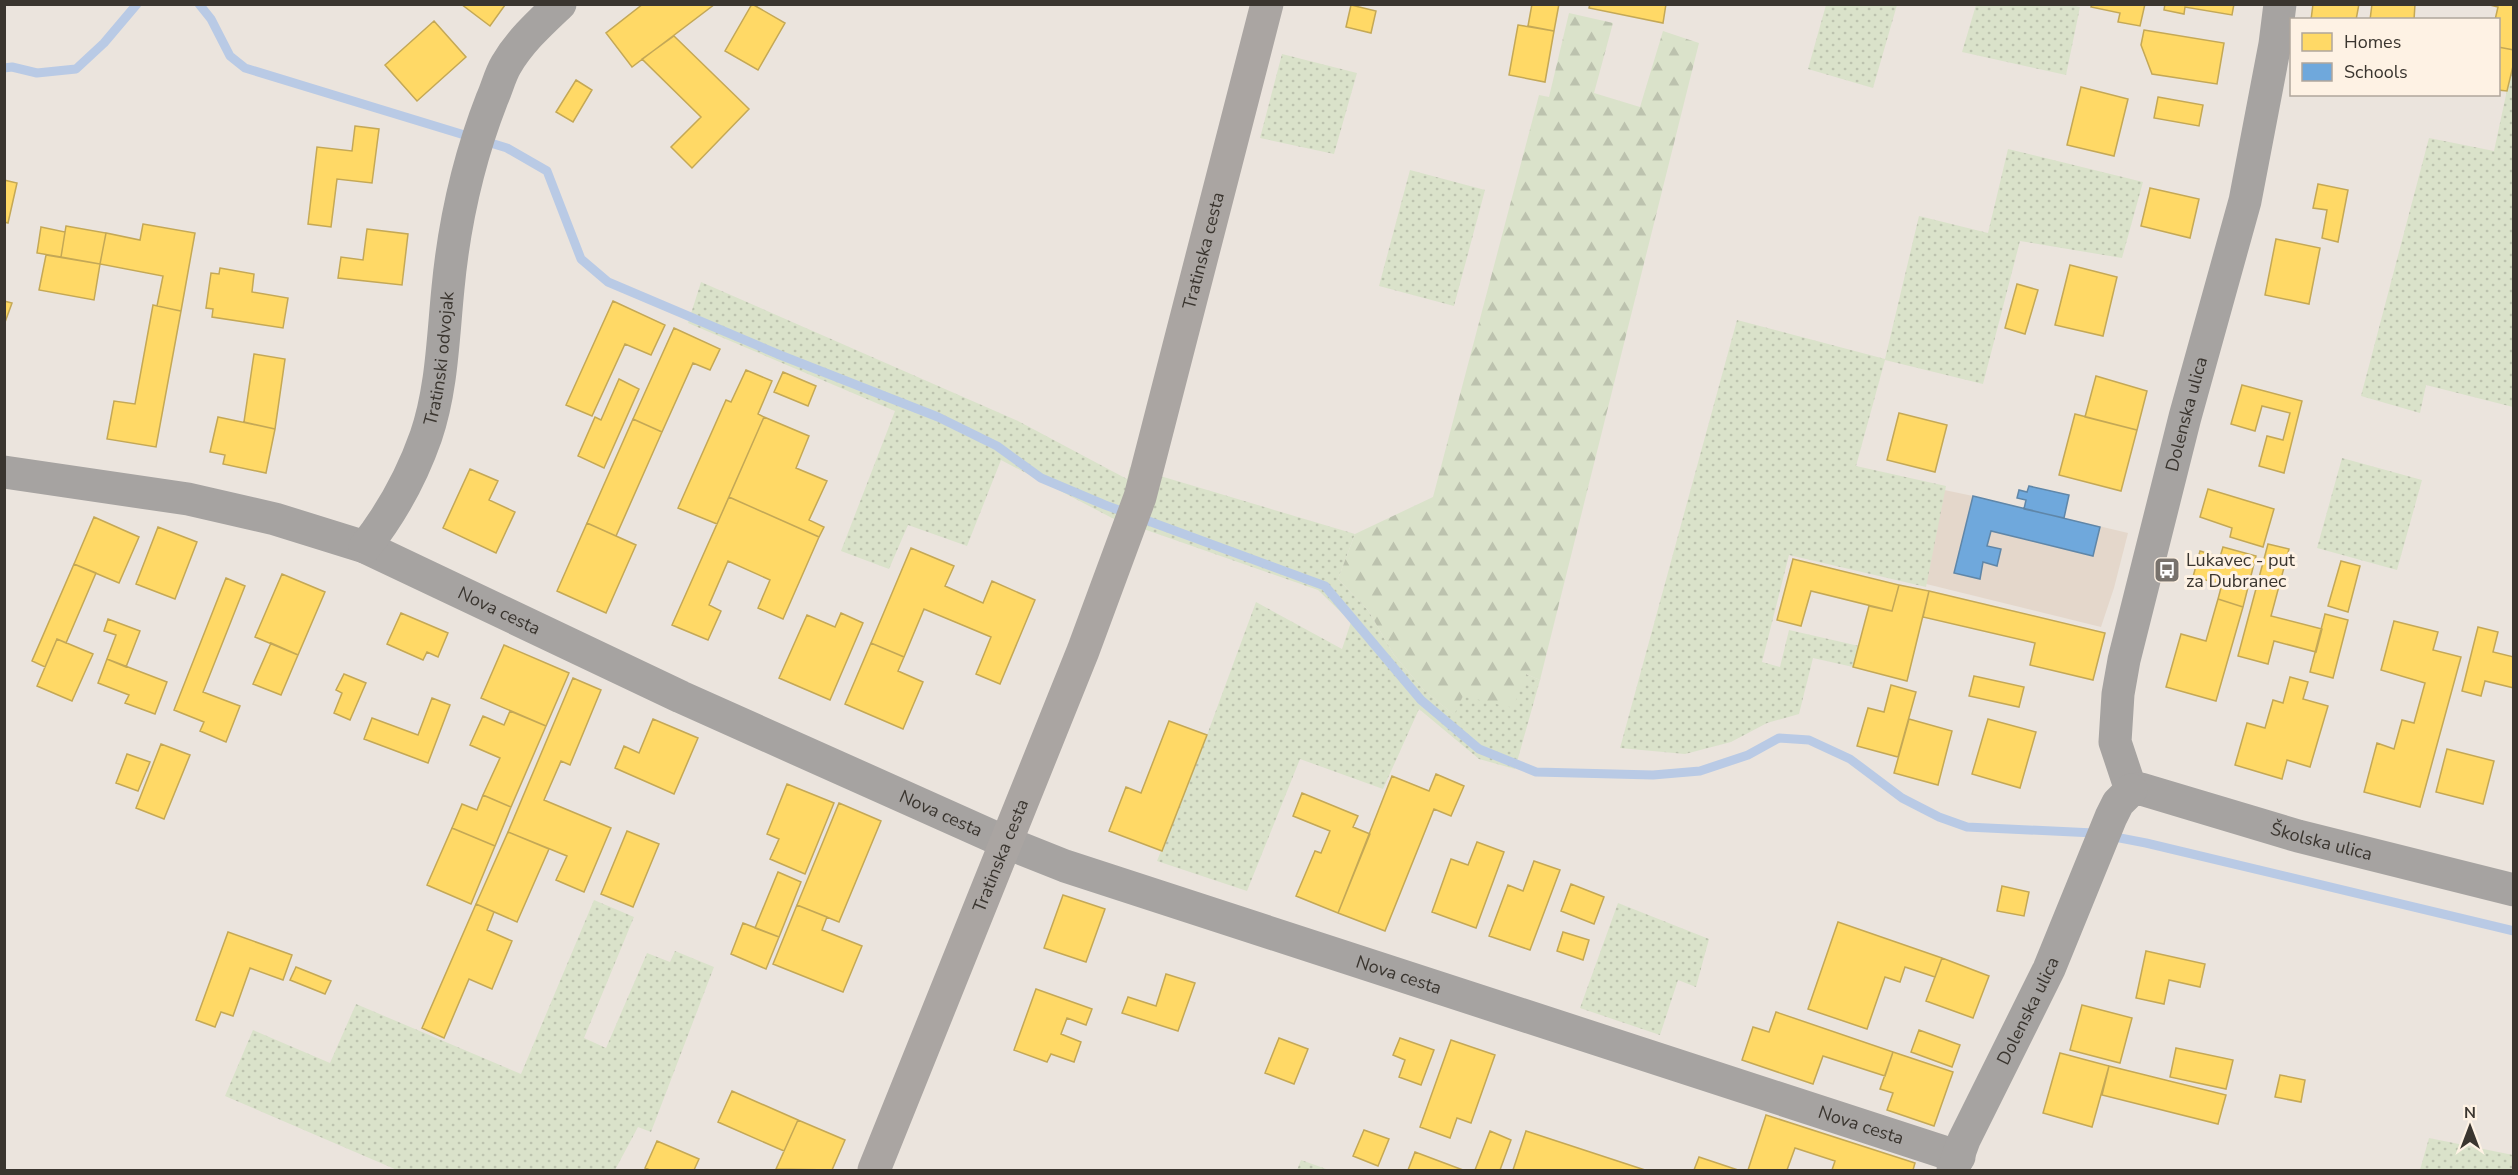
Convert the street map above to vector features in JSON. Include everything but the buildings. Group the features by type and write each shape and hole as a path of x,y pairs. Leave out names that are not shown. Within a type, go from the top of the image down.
{"main road":[{"name":"Tratinska cesta","path":"874,1170 1083,651 1140,497 1267,4"}],"street":[{"name":"Tratinski odvojak","path":"364,547 385,521 410,473 426,435 440,376 448,284 472,157 484,119 506,65 529,33 560,4"},
{"name":"Dolenska ulica","path":"1956,1164 1964,1140 2049,969 2111,817 2118,803 2131,790 2115,742 2118,694 2124,660 2185,417 2245,201 2275,44 2280,4"},
{"name":"Nova cesta","path":"4,472 188,499 275,519 364,547 671,692 1005,842 1065,866 1956,1164"},
{"name":"Školska ulica","path":"2131,790 2141,789 2298,836 2514,890"}],"shaded area":[{"path":"1710,441 1973,496 2128,533 2101,627 1687,525"}],"green space":[{"path":"1826,5 1897,5 1873,88 1808,69"},
{"path":"1976,5 2071,5 2080,7 2066,75 1962,52"},
{"path":"1569,13 1613,23 1594,93 1640,107 1663,31 1699,43 1540,680 1526,674 1513,708 1463,696 1454,715 1424,690 1394,655 1368,610 1338,579 1355,534 1433,497 1539,95 1549,97"},
{"path":"1282,54 1357,73 1334,154 1260,138"},
{"path":"2513,62 2513,407 2426,385 2420,413 2361,396 2429,138 2494,151"},
{"path":"2008,149 2143,182 2122,258 2020,241 1983,384 1885,360 1856,466 1946,486 1926,587 1789,555 1762,662 1780,667 1789,630 1859,646 1853,667 1813,658 1799,714 1767,723 1731,742 1685,754 1620,748 1737,320 1885,359 1919,216 1988,233"},
{"path":"1410,170 1485,190 1454,306 1379,286"},
{"path":"701,282 1018,421 1127,479 1130,467 1355,534 1338,579 1368,610 1394,655 1424,690 1453,714 1463,696 1526,674 1540,680 1515,769 1479,759 1419,709 1383,789 1300,759 1247,891 1157,861 1256,602 1342,649 1351,622 1318,590 1112,518 1001,460 967,546 908,525 889,569 841,551 895,411 688,323"},
{"path":"2342,458 2422,480 2397,570 2317,548"},
{"path":"594,900 634,917 584,1038 606,1048 647,953 670,962 675,951 714,967 651,1132 638,1127 615,1170 397,1170 225,1096 253,1030 330,1063 356,1004 521,1074"},
{"path":"1618,903 1709,939 1696,987 1678,980 1660,1035 1580,1008"},
{"path":"2429,1138 2513,1155 2513,1170 2420,1170"},
{"path":"1301,1160 1329,1170 1297,1170"}],"waterway":[{"path":"4,68 12,67 37,73 76,69 104,43 137,4"},
{"path":"199,4 211,19 230,56 245,68 507,148 547,171 581,259 608,282 780,355 938,417 997,446 1041,478 1105,505 1325,586 1421,700 1479,749 1536,772 1653,775 1700,771 1748,755 1779,738 1809,740 1850,759 1902,798 1939,817 1967,827 2094,833 2146,843 2514,931"}],"place":[{"name":"Lukavec - put za Dubranec","path":"2167,570"}]}
